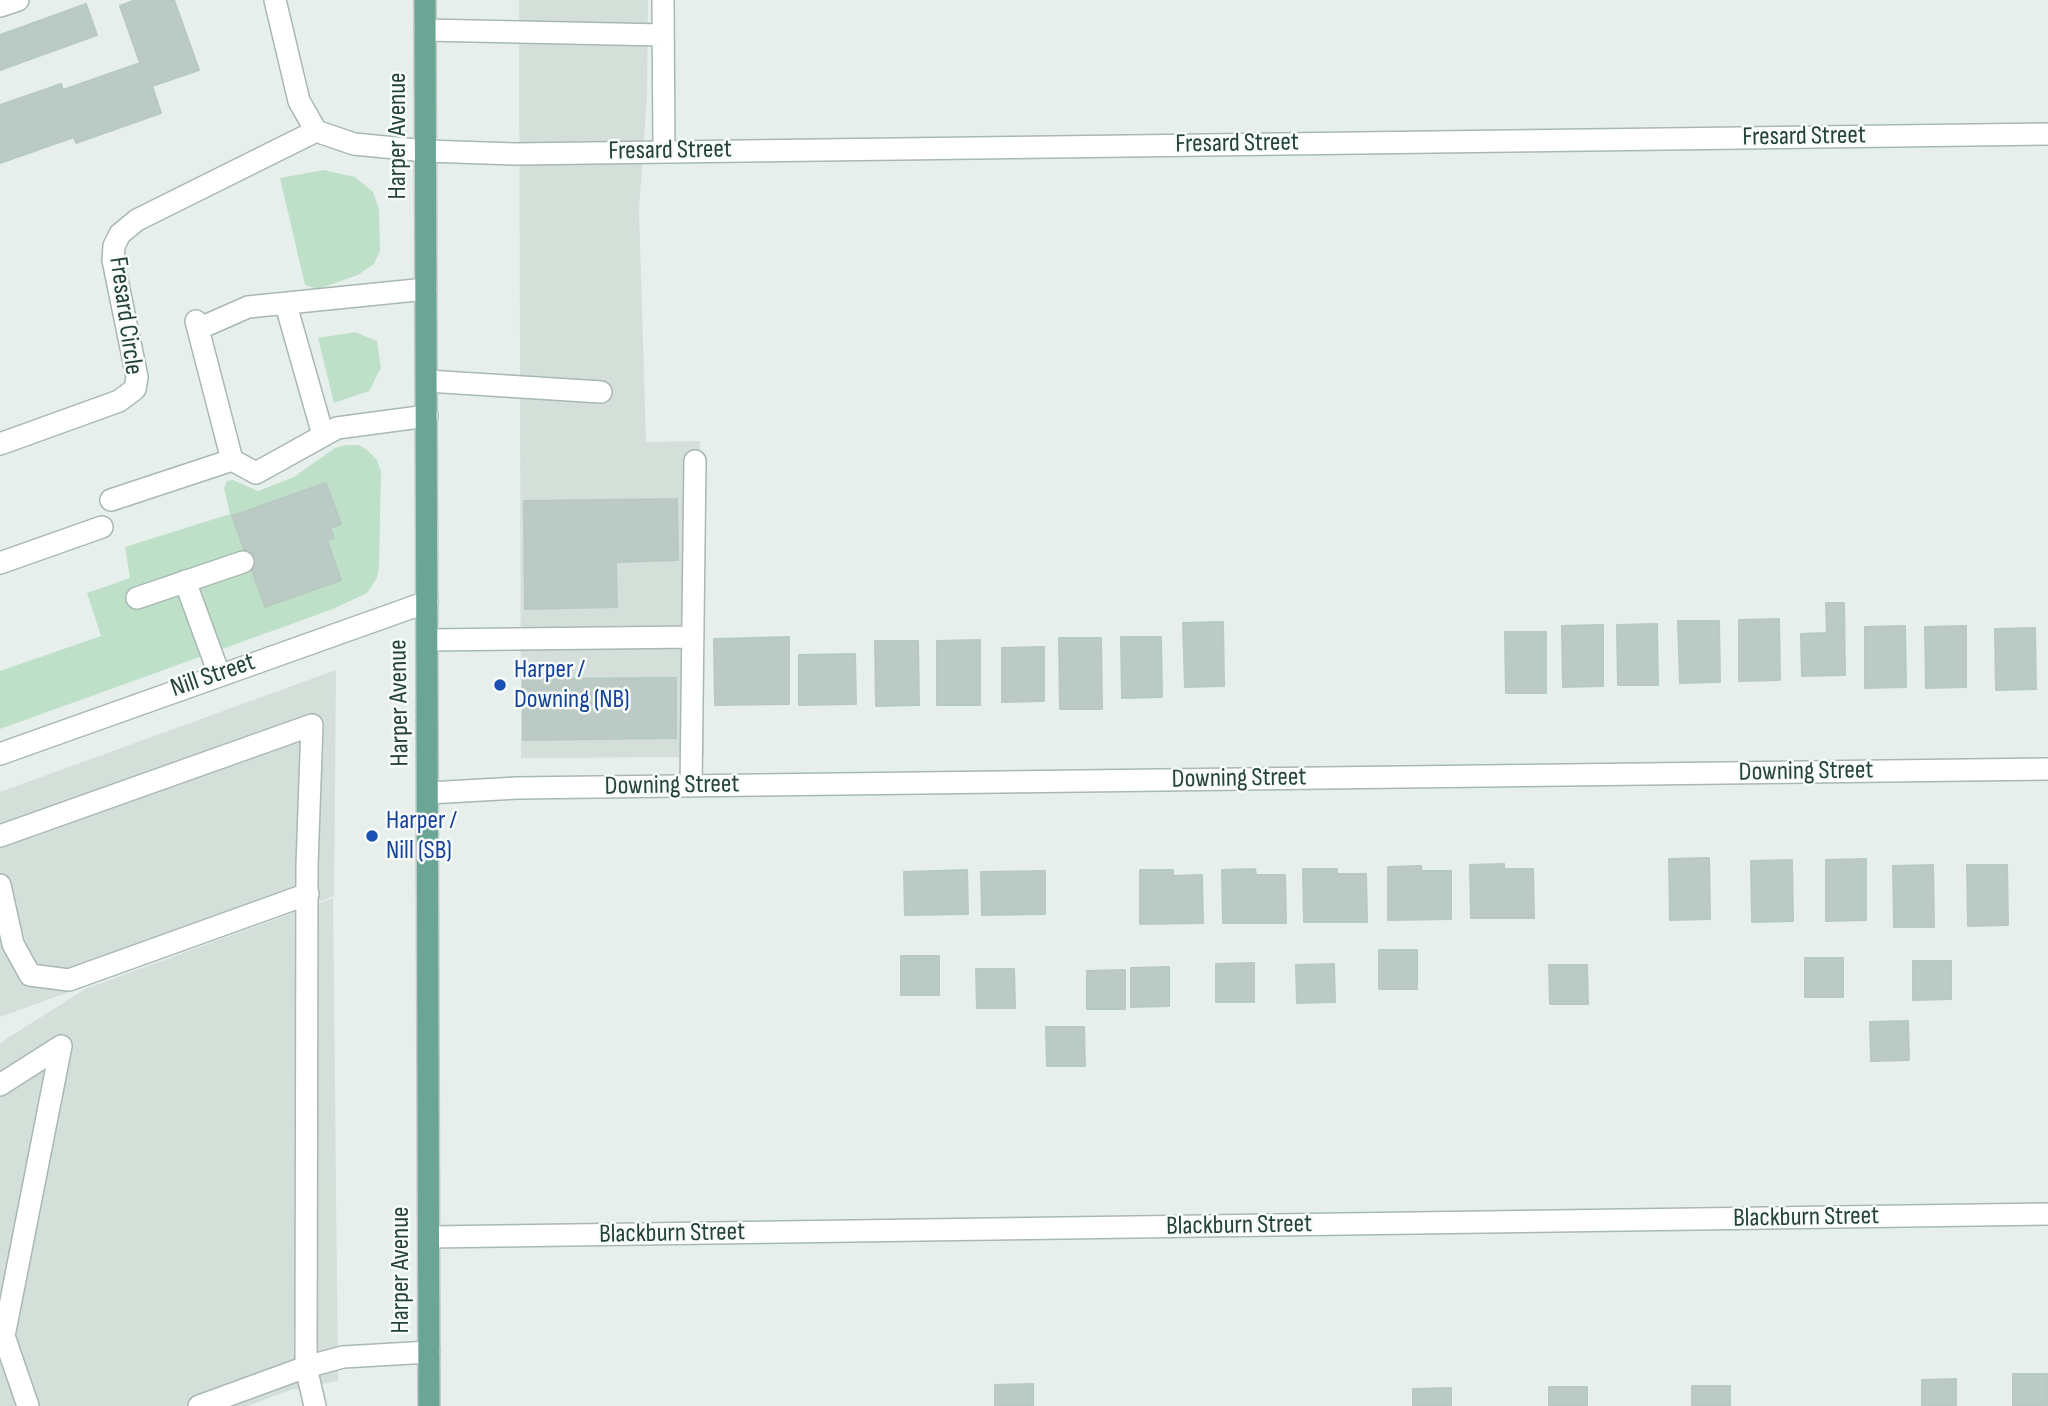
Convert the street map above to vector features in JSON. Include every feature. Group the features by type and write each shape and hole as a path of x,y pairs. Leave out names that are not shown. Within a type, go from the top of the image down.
{"main road":[{"name":"Harper Avenue","path":"425,0 429,1406"}],"street":[{"path":"0,6 18,0"},
{"path":"275,0 299,101 316,131"},
{"path":"663,0 664,150"},
{"path":"425,30 663,34"},
{"name":"Fresard Street","path":"316,131 354,144 426,151 515,154 2048,134"},
{"name":"Fresard Circle","path":"0,444 120,401 135,389 137,377 113,260 114,246 120,234 137,220 316,131"},
{"path":"232,460 197,325 248,307 426,289"},
{"path":"286,305 323,435"},
{"path":"427,382 601,392"},
{"path":"111,500 232,460 256,473 337,428 427,416"},
{"path":"691,786 695,461"},
{"path":"0,563 102,527"},
{"path":"137,598 243,562"},
{"path":"185,581 219,674"},
{"name":"Nill Street","path":"0,754 427,601"},
{"path":"428,640 693,637"},
{"path":"0,836 312,725 308,894 306,1367 315,1406"},
{"name":"Downing Street","path":"429,793 517,788 2048,769"},
{"path":"0,885 2,910 13,944 30,975 69,980 308,894"},
{"path":"0,1085 61,1046 9,1269 4,1336 7,1370 28,1406"},
{"name":"Blackburn Street","path":"430,1237 2048,1214"},
{"path":"199,1406 306,1367 343,1357 429,1352"}],"shaded area":[{"path":"519,0 648,0 647,97 639,209 646,442 700,441 704,757 521,758"},
{"path":"336,670 334,896 0,1017 0,792"},
{"path":"333,898 338,1381 291,1390 247,1406 0,1406 0,1043 85,989"}],"green space":[{"path":"324,170 355,177 373,192 379,209 380,251 374,264 358,275 318,289 305,285 280,178"},
{"path":"355,332 377,341 381,368 369,391 334,403 318,338"},
{"path":"359,445 367,450 377,460 381,472 379,567 377,578 367,593 333,609 0,729 0,671 101,636 87,593 130,578 125,547 230,514 224,488 227,481 233,480 258,491 294,477 335,448"}],"building":[{"path":"135,0 174,0 199,70 152,86 161,113 76,143 74,137 0,163 0,105 61,84 63,90 140,63 120,6"},
{"path":"86,4 97,35 0,70 0,35"},
{"path":"326,483 341,524 330,528 334,538 327,540 341,580 265,607 232,516"},
{"path":"677,499 678,560 616,562 617,607 525,609 524,501"},
{"path":"1826,603 1844,603 1845,675 1802,676 1801,634 1827,633"},
{"path":"1779,619 1780,680 1739,681 1739,620"},
{"path":"1678,621 1719,621 1720,682 1680,683"},
{"path":"1223,622 1224,686 1185,687 1183,623"},
{"path":"1657,624 1658,685 1618,685 1617,625"},
{"path":"1603,625 1603,686 1563,687 1562,626"},
{"path":"1905,626 1906,687 1865,688 1865,627"},
{"path":"1966,626 1966,687 1926,688 1925,627"},
{"path":"2035,628 2036,689 1996,690 1995,629"},
{"path":"1505,632 1546,632 1546,693 1506,693"},
{"path":"789,637 789,704 715,705 714,639"},
{"path":"1121,637 1161,637 1162,697 1122,698"},
{"path":"1059,638 1101,638 1102,709 1060,709"},
{"path":"980,640 980,705 937,705 937,641"},
{"path":"875,641 918,641 919,705 876,706"},
{"path":"1044,647 1044,701 1002,702 1002,648"},
{"path":"855,654 856,704 799,705 799,655"},
{"path":"676,678 676,738 523,740 523,679"},
{"path":"1709,858 1710,919 1670,920 1669,859"},
{"path":"1866,859 1866,920 1826,921 1826,860"},
{"path":"1792,860 1793,921 1752,922 1751,861"},
{"path":"1504,864 1504,869 1533,869 1534,918 1471,918 1470,865"},
{"path":"1933,865 1934,927 1894,927 1893,866"},
{"path":"1967,865 2007,865 2008,925 1968,926"},
{"path":"1421,866 1421,871 1451,871 1451,919 1388,920 1388,867"},
{"path":"1255,869 1256,875 1285,875 1286,923 1223,923 1222,870"},
{"path":"1303,869 1337,869 1337,874 1366,874 1367,922 1304,922"},
{"path":"967,870 968,914 905,915 904,872"},
{"path":"1140,870 1173,870 1173,876 1202,875 1203,923 1140,924"},
{"path":"1045,871 1045,914 982,915 981,872"},
{"path":"1379,950 1417,950 1417,989 1379,989"},
{"path":"901,956 939,956 939,995 901,995"},
{"path":"1805,958 1843,958 1843,997 1805,997"},
{"path":"1913,961 1951,961 1951,999 1913,1000"},
{"path":"1254,963 1254,1002 1216,1002 1216,964"},
{"path":"1334,964 1335,1002 1297,1003 1296,965"},
{"path":"1549,965 1587,965 1588,1004 1550,1004"},
{"path":"1169,967 1169,1006 1131,1007 1131,968"},
{"path":"976,969 1014,969 1015,1008 977,1008"},
{"path":"1125,970 1125,1009 1087,1009 1087,971"},
{"path":"1908,1021 1909,1060 1871,1061 1870,1022"},
{"path":"1046,1027 1084,1027 1085,1066 1047,1066"},
{"path":"2013,1374 2047,1374 2047,1406 2013,1406"},
{"path":"1956,1379 1956,1406 1922,1406 1922,1380"},
{"path":"1033,1384 1033,1406 995,1406 995,1385"},
{"path":"1692,1386 1730,1386 1730,1406 1692,1406"},
{"path":"1549,1387 1587,1387 1587,1406 1549,1406"},
{"path":"1451,1388 1451,1406 1413,1406 1413,1389"}],"place":[{"name":"Harper / Downing (NB)","path":"500,685"},
{"name":"Harper / Nill (SB)","path":"372,836"}]}
